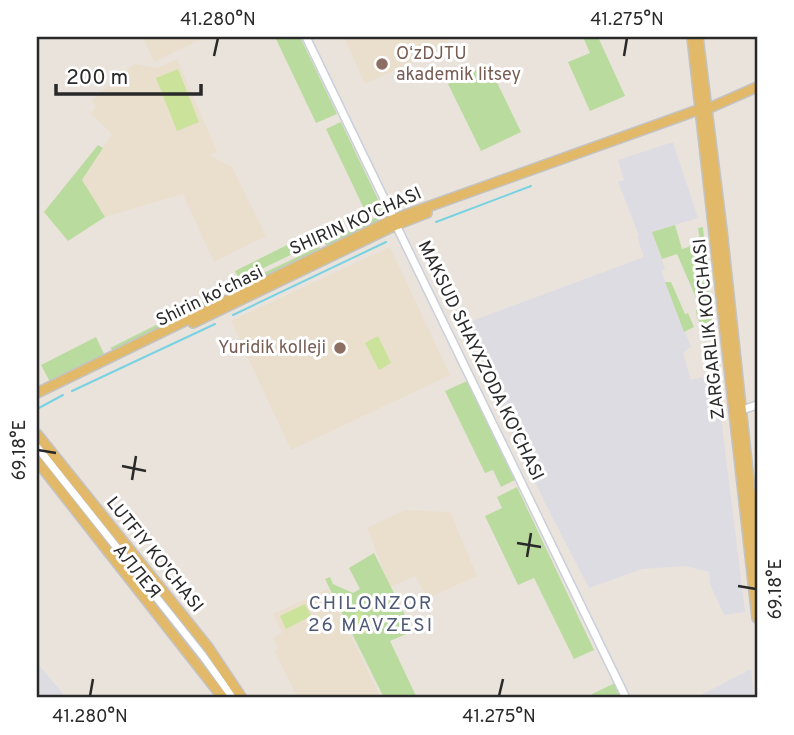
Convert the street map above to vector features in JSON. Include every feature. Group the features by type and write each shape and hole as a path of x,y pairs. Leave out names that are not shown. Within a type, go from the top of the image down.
{"main road":[{"name":"ZARGARLIK KO'CHASI","path":"692,37 742,410 757,555"},
{"name":"ZARGARLIK KO'CHASI","path":"698,37 703,111 757,618"},
{"name":"SHIRIN KO'CHASI","path":"37,393 395,222 703,111 757,87"},
{"path":"37,398 135,348"},
{"name":"LUTFIY KO'CHASI","path":"37,434 208,647 242,698"},
{"name":"LUTFIY KO'CHASI","path":"37,461 223,698"}],"street":[{"name":"MAKSUD SHAYXZODA KO'CHASI","path":"306,37 626,698"},
{"path":"742,410 757,405"},
{"name":"АЛЛЕЯ","path":"37,447 203,656 233,698"}],"shaded area":[{"path":"143,37 206,37 154,62"},
{"name":"OʻzDJTU akademik litsey","path":"344,37 445,37 449,45 365,84"},
{"path":"177,59 217,152 209,155 232,167 266,236 214,262 183,194 105,217 82,180 112,134 91,114 96,106 91,101 134,64 158,68"},
{"path":"673,142 698,218 652,232 665,269 661,271 691,347 683,353 691,380 716,374 745,612 724,615 710,584 709,572 686,566 642,569 589,588 509,426 469,322 644,257 637,237 639,236 618,182 624,180 618,160"},
{"name":"Yuridik kolleji","path":"390,247 450,375 291,450 231,321"},
{"path":"405,510 450,512 477,576 428,598 415,576 390,587 367,528"},
{"path":"328,589 381,698 298,698 274,651 278,649 273,638 282,633 273,614"},
{"path":"37,663 67,698 37,698"},
{"path":"751,669 754,698 695,698 747,671"}],"green space":[{"path":"275,37 300,37 337,114 316,123"},
{"path":"583,37 598,37 625,96 590,111 568,62 590,53"},
{"path":"488,64 521,132 481,151 448,84"},
{"path":"178,69 199,122 177,131 156,78"},
{"path":"341,122 383,210 368,217 326,129"},
{"path":"98,145 103,148 82,180 105,217 68,241 44,212"},
{"path":"377,217 379,222 328,247 324,243"},
{"path":"675,225 682,249 700,243 698,228 703,227 712,320 701,325 696,310 700,307 677,254 662,259 652,232"},
{"path":"309,234 313,244 239,280 235,271"},
{"path":"320,246 319,251 232,293 228,290"},
{"path":"665,282 671,282 694,327 684,332"},
{"path":"222,292 220,300 115,352 110,348"},
{"path":"378,336 391,363 379,370 365,343"},
{"path":"96,337 104,354 50,382 41,365"},
{"path":"467,381 515,480 501,487 493,470 485,473 445,391"},
{"path":"517,487 594,650 574,659 534,578 518,585 485,516 502,508 497,497"},
{"path":"374,553 413,631 390,641 417,698 384,698 325,579 330,577 333,584 353,593 360,589 349,568"},
{"path":"305,604 311,616 286,629 280,616"},
{"path":"361,611 370,631 361,635 352,615"},
{"path":"615,683 622,698 594,698 592,694"}],"waterway":[{"path":"436,222 531,186"},
{"path":"233,315 386,242"},
{"path":"72,391 215,324"},
{"path":"37,409 63,395"}],"place":[{"name":"OʻzDJTU akademik litsey","path":"382,64"},
{"name":"Yuridik kolleji","path":"340,348"}],"district":[{"name":"CHILONZOR 26 MAVZESI","path":"371,615"}]}
